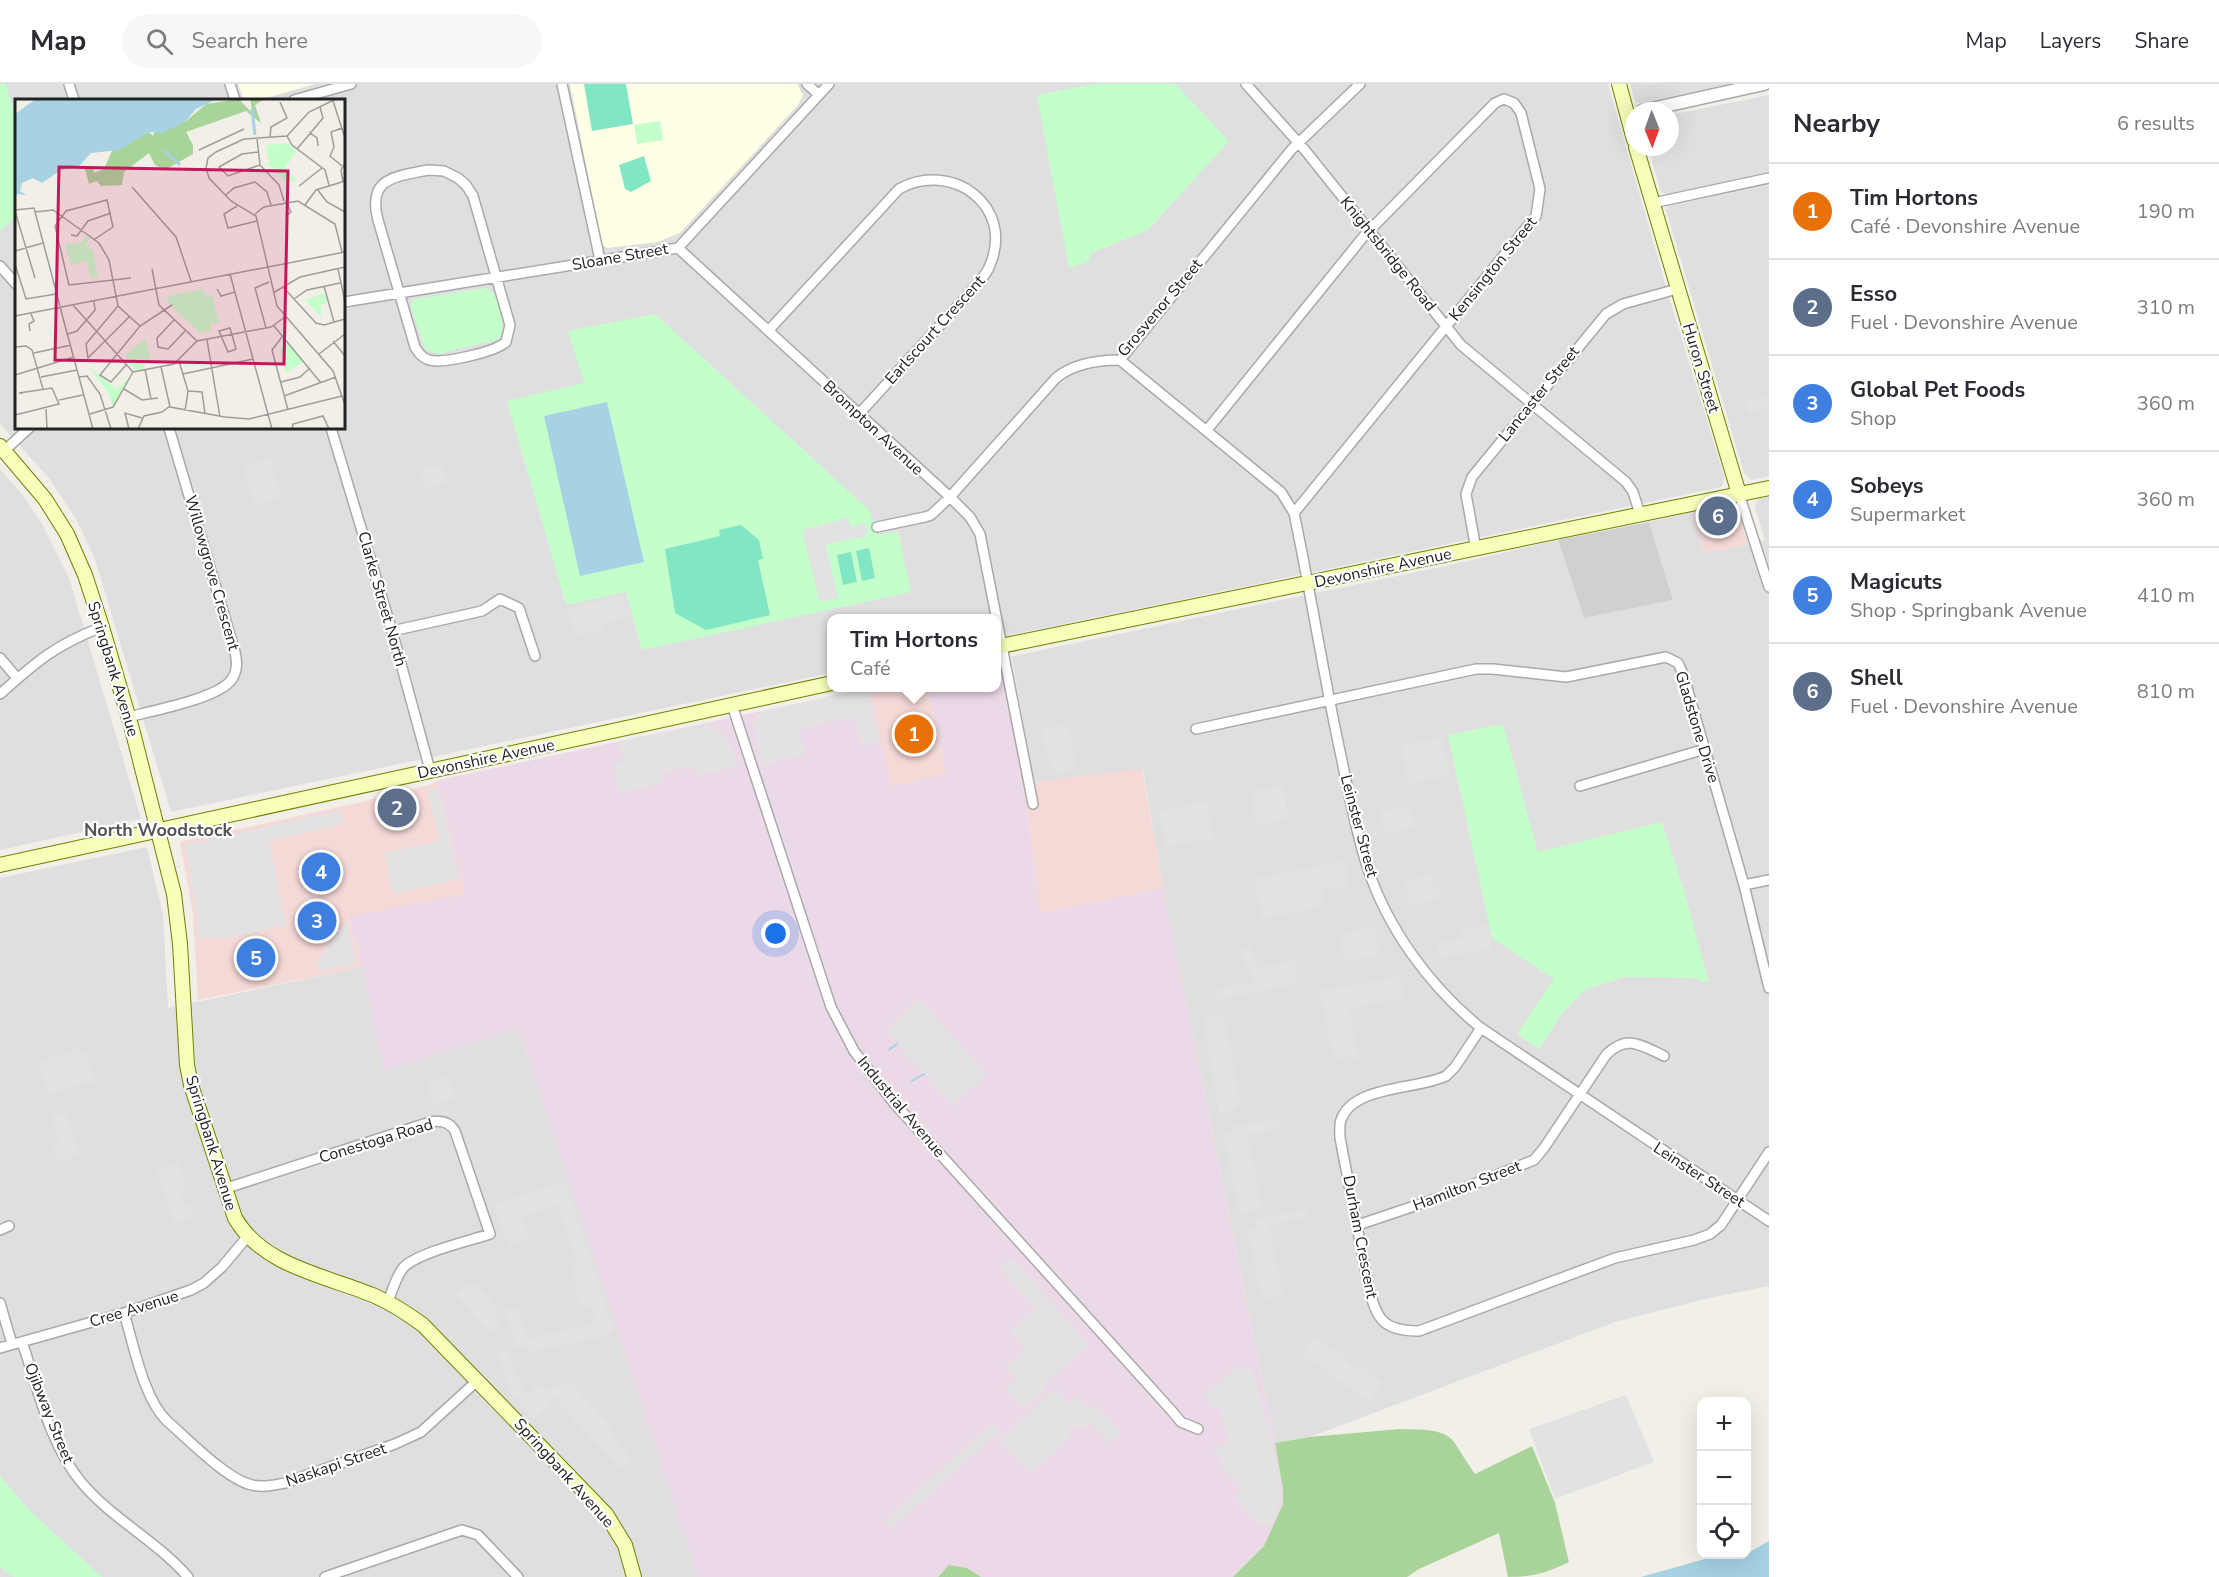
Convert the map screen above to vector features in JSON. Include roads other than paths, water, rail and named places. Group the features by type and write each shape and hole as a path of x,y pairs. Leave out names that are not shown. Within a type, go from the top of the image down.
{"main road":[{"path":"1618,84 1625,102"},
{"name":"Huron Street","path":"1639,156 1739,494"},
{"name":"Springbank Avenue","path":"2,448 45,499 67,534 85,576 102,627 158,830 178,916 189,1075 233,1214 248,1236 264,1250 285,1262 388,1302 423,1326 606,1514 625,1545 634,1577"},
{"name":"Devonshire Avenue","path":"1001,646 1769,488"},
{"name":"Devonshire Avenue","path":"0,865 827,684"}],"street":[{"path":"69,84 74,99"},
{"path":"230,84 235,99"},
{"path":"298,99 351,84"},
{"path":"562,84 600,261"},
{"path":"807,84 818,94"},
{"name":"Sloane Street","path":"345,302 678,248 829,84"},
{"name":"Knightsbridge Road","path":"1246,84 1299,142 1446,327 1474,356 1626,482 1633,492 1640,514"},
{"name":"Grosvenor Street","path":"878,527 931,515 950,497 1059,375 1075,366 1106,360 1120,360 1299,142 1360,84"},
{"path":"1679,103 1764,84"},
{"name":"Kensington Street","path":"1294,513 1527,229 1538,211 1540,189 1518,107 1504,99 1495,103 1370,231"},
{"path":"428,170 444,171 458,178 466,185 478,209 497,277 510,325 506,342 491,351 444,360 430,360 419,354 409,328 376,212 374,198 378,188 390,180 428,170"},
{"path":"1653,203 1769,178"},
{"name":"Earlscourt Crescent","path":"769,330 899,189 915,181 939,179 961,184 979,198 987,209 995,234 990,267 974,288 859,414"},
{"path":"1207,430 1370,231"},
{"name":"Brompton Avenue","path":"678,248 970,517 980,534 994,614"},
{"path":"0,266 15,283"},
{"name":"Lancaster Street","path":"1476,549 1466,504 1468,485 1472,477 1606,314 1623,304 1677,289"},
{"name":"Leinster Street","path":"1120,360 1281,492 1294,513 1329,699 1367,866 1383,904 1423,969 1448,998 1481,1028 1769,1221"},
{"path":"2,448 28,429"},
{"name":"Willowgrove Crescent","path":"128,717 215,692 226,685 236,671 236,652 169,429"},
{"name":"Clarke Street North","path":"331,429 392,632 430,770"},
{"name":"Huron Street","path":"1739,494 1769,587"},
{"path":"392,632 482,611 500,599 519,608 535,656"},
{"path":"0,694 60,645 102,627"},
{"name":"Brompton Avenue","path":"1001,651 1032,804"},
{"name":"Gladstone Drive","path":"1196,729 1476,669 1566,677 1660,656 1666,657 1678,663 1681,668 1744,885 1769,988"},
{"path":"0,658 17,678"},
{"name":"Industrial Avenue","path":"732,705 831,1007 854,1051 900,1110 1181,1422 1198,1429"},
{"path":"1580,786 1705,749"},
{"path":"1744,885 1769,880"},
{"name":"Durham Crescent","path":"1481,1028 1455,1067 1446,1076 1362,1098 1346,1111 1340,1121 1340,1138 1369,1289 1374,1309 1380,1320 1396,1329 1419,1331 1616,1257 1702,1238 1721,1225 1737,1200"},
{"name":"Hamilton Street","path":"1358,1225 1447,1195 1529,1163 1544,1148 1606,1055 1619,1045 1632,1042 1664,1056"},
{"name":"Conestoga Road","path":"224,1189 429,1122 443,1121 454,1128 490,1234 432,1253 408,1264 399,1275 388,1302"},
{"path":"1737,1200 1769,1152"},
{"name":"Cree Avenue","path":"0,1348 183,1294 204,1283 223,1266 248,1236"},
{"name":"Ojibway Street","path":"0,1303 58,1445 73,1471 90,1492 168,1556 188,1577"},
{"name":"Naskapi Street","path":"124,1313 149,1392 159,1412 230,1474 252,1485 285,1483 410,1438 433,1423 477,1381"},
{"path":"325,1577 459,1530 478,1535 518,1577"}],"water":[{"path":"607,402 644,562 580,576 544,416"},
{"path":"1769,1541 1769,1577 1641,1577 1705,1559 1751,1559 1751,1551"}],"waterway":[{"path":"889,1050 897,1044"},
{"path":"912,1081 924,1074"}],"place":[{"name":"Shell","path":"1718,516"},
{"name":"Tim Hortons","path":"914,734"},
{"name":"Esso","path":"397,808"},
{"name":"Sobeys","path":"321,872"},
{"name":"Global Pet Foods","path":"317,921"},
{"name":"Magicuts","path":"256,958"}],"district":[{"name":"North Woodstock","path":"158,830"}]}
